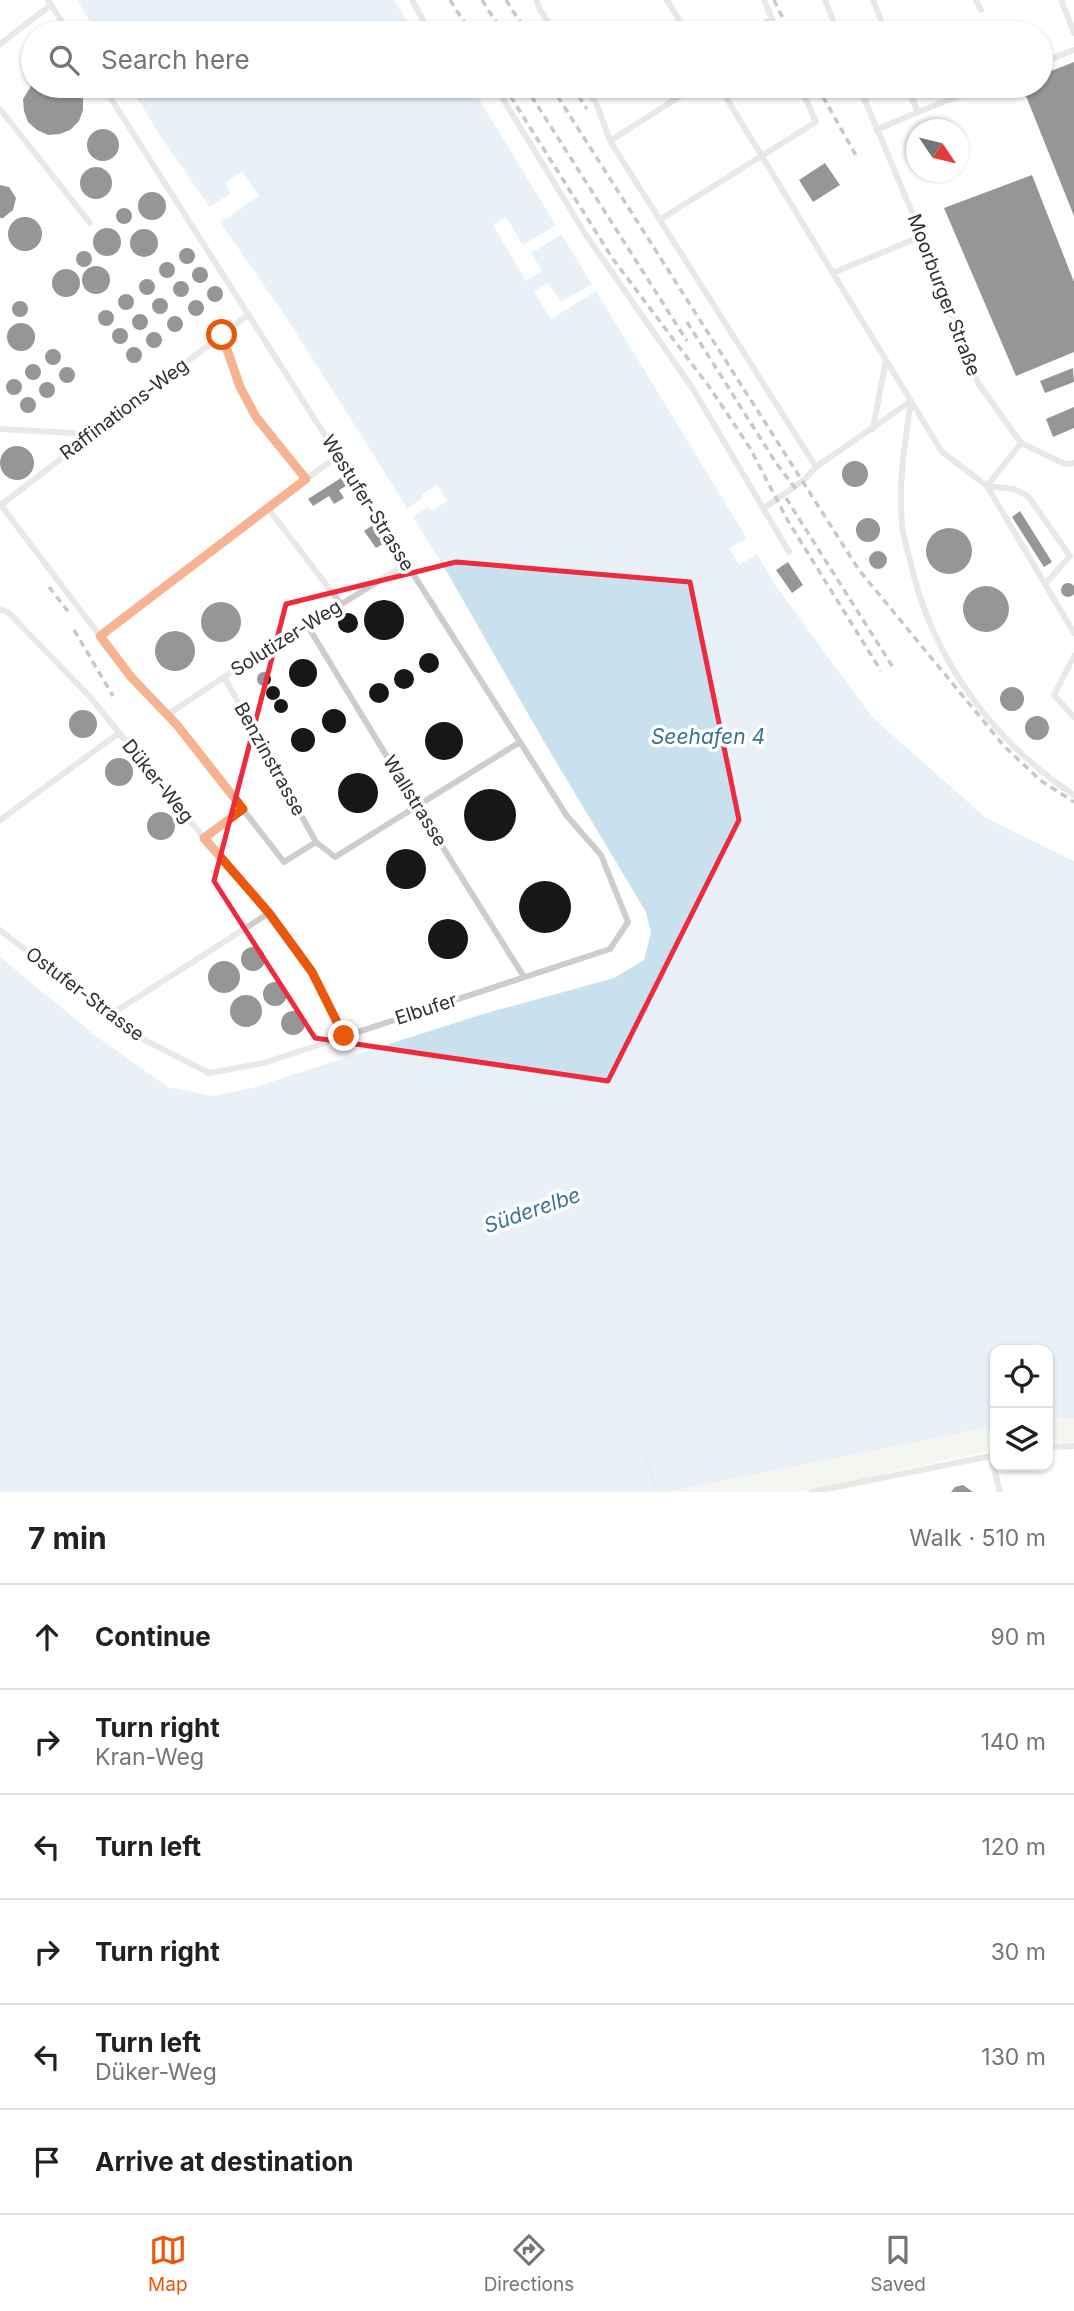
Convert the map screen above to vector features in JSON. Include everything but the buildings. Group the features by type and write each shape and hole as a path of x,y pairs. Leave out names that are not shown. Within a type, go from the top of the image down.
{"lane":[{"path":"412,0 423,21"},
{"path":"536,0 548,21"},
{"path":"667,0 680,21"},
{"path":"764,0 772,19 769,21"},
{"path":"825,0 833,21"},
{"path":"873,0 881,21"},
{"path":"976,0 981,10"},
{"path":"1061,0 1074,33"},
{"path":"27,21 49,2 61,21"},
{"path":"0,44 21,26"},
{"path":"1053,59 1074,50"},
{"name":"Westufer-Strasse","path":"111,98 567,816 601,855 628,922"},
{"path":"502,98 586,235 693,389 789,552"},
{"path":"593,98 610,141 816,467"},
{"path":"610,141 677,98"},
{"path":"726,98 942,452 987,486 1074,633"},
{"path":"661,219 816,122 805,98"},
{"name":"Moorburger Straße","path":"864,98 922,236 978,383 1021,443 1065,464 1074,463"},
{"path":"912,98 918,112"},
{"path":"876,130 954,98"},
{"path":"0,109 90,223"},
{"path":"833,273 922,236"},
{"name":"Raffinations-Weg","path":"0,505 249,314"},
{"path":"222,335 240,387 256,417 306,479"},
{"path":"873,429 886,360"},
{"path":"764,508 804,480 816,467 911,401"},
{"path":"911,401 901,471 902,525 917,592 934,634 974,702 1008,742 1035,767 1074,795"},
{"path":"0,429 91,434"},
{"path":"987,486 1021,443"},
{"path":"100,636 267,507 338,456"},
{"path":"987,486 1014,489 1028,496 1070,556 1045,583"},
{"path":"0,505 131,677 167,715 284,862 316,842 335,857 520,742"},
{"path":"267,507 341,604"},
{"name":"Solutizer-Weg","path":"167,715 406,564"},
{"name":"Düker-Weg","path":"0,610 8,612 91,698 204,838 269,913 312,972 344,1036"},
{"name":"Wallstrasse","path":"307,625 524,977"},
{"path":"1074,656 1054,695 1074,717"},
{"name":"Benzinstrasse","path":"224,677 316,842"},
{"path":"0,820 119,733"},
{"path":"204,838 243,809"},
{"path":"110,1015 269,913"},
{"name":"Elbufer","path":"209,1073 264,1063 610,949 628,922"},
{"name":"Ostufer-Strasse","path":"0,930 135,1035 209,1073"},
{"path":"1053,1447 1074,1446"},
{"path":"812,1492 990,1456"},
{"path":"996,1471 1000,1492"}],"path":[{"path":"646,1460 657,1492"}],"highlighted area":[{"path":"456,562 690,582 739,820 608,1081 315,1038 214,881 286,604"}],"green space":[{"path":"1053,1418 1074,1418 1074,1442 1053,1444"},
{"path":"990,1427 990,1451 799,1492 666,1492"}],"water":[{"path":"77,0 394,0 407,21 90,21"},
{"path":"137,98 478,98 776,586 872,717 986,818 1074,861 1074,1418 1053,1418 1053,1345 990,1345 990,1427 666,1492 0,1492 0,957 97,1037 168,1087 213,1096 252,1088 483,1014 614,978 644,960 651,933 646,912 440,560 286,317 159,134"}],"pier":[{"path":"242,171 259,196 218,224 207,209 231,193 225,183"},
{"path":"506,217 523,245 556,225 562,234 531,253 542,271 526,281 493,225"},
{"path":"548,283 561,302 592,284 596,291 551,319 534,292"},
{"path":"437,485 447,501 431,511 428,507 410,519 405,510"},
{"path":"750,537 760,553 739,565 729,548"}],"railway":[{"path":"450,0 463,21"},
{"path":"482,0 495,21"},
{"path":"506,0 519,21"},
{"path":"774,0 784,21"},
{"path":"512,98 613,259 710,388 750,448 788,521 881,671"},
{"path":"533,98 687,341"},
{"path":"559,98 859,570 1004,746 1040,780 1074,802"},
{"path":"580,98 587,109"},
{"path":"824,98 858,159"},
{"path":"687,322 776,463 796,489"},
{"path":"786,498 894,669"},
{"path":"49,587 70,614"},
{"path":"74,630 113,696"}],"route":[{"path":"222,335 240,387 256,417 306,479 100,636 131,677 177,725 243,809 204,838 269,913 312,972 344,1036"}],"water label":[{"name":"Seehafen 4","path":"708,736"},
{"name":"Süderelbe","path":"532,1210"}]}
